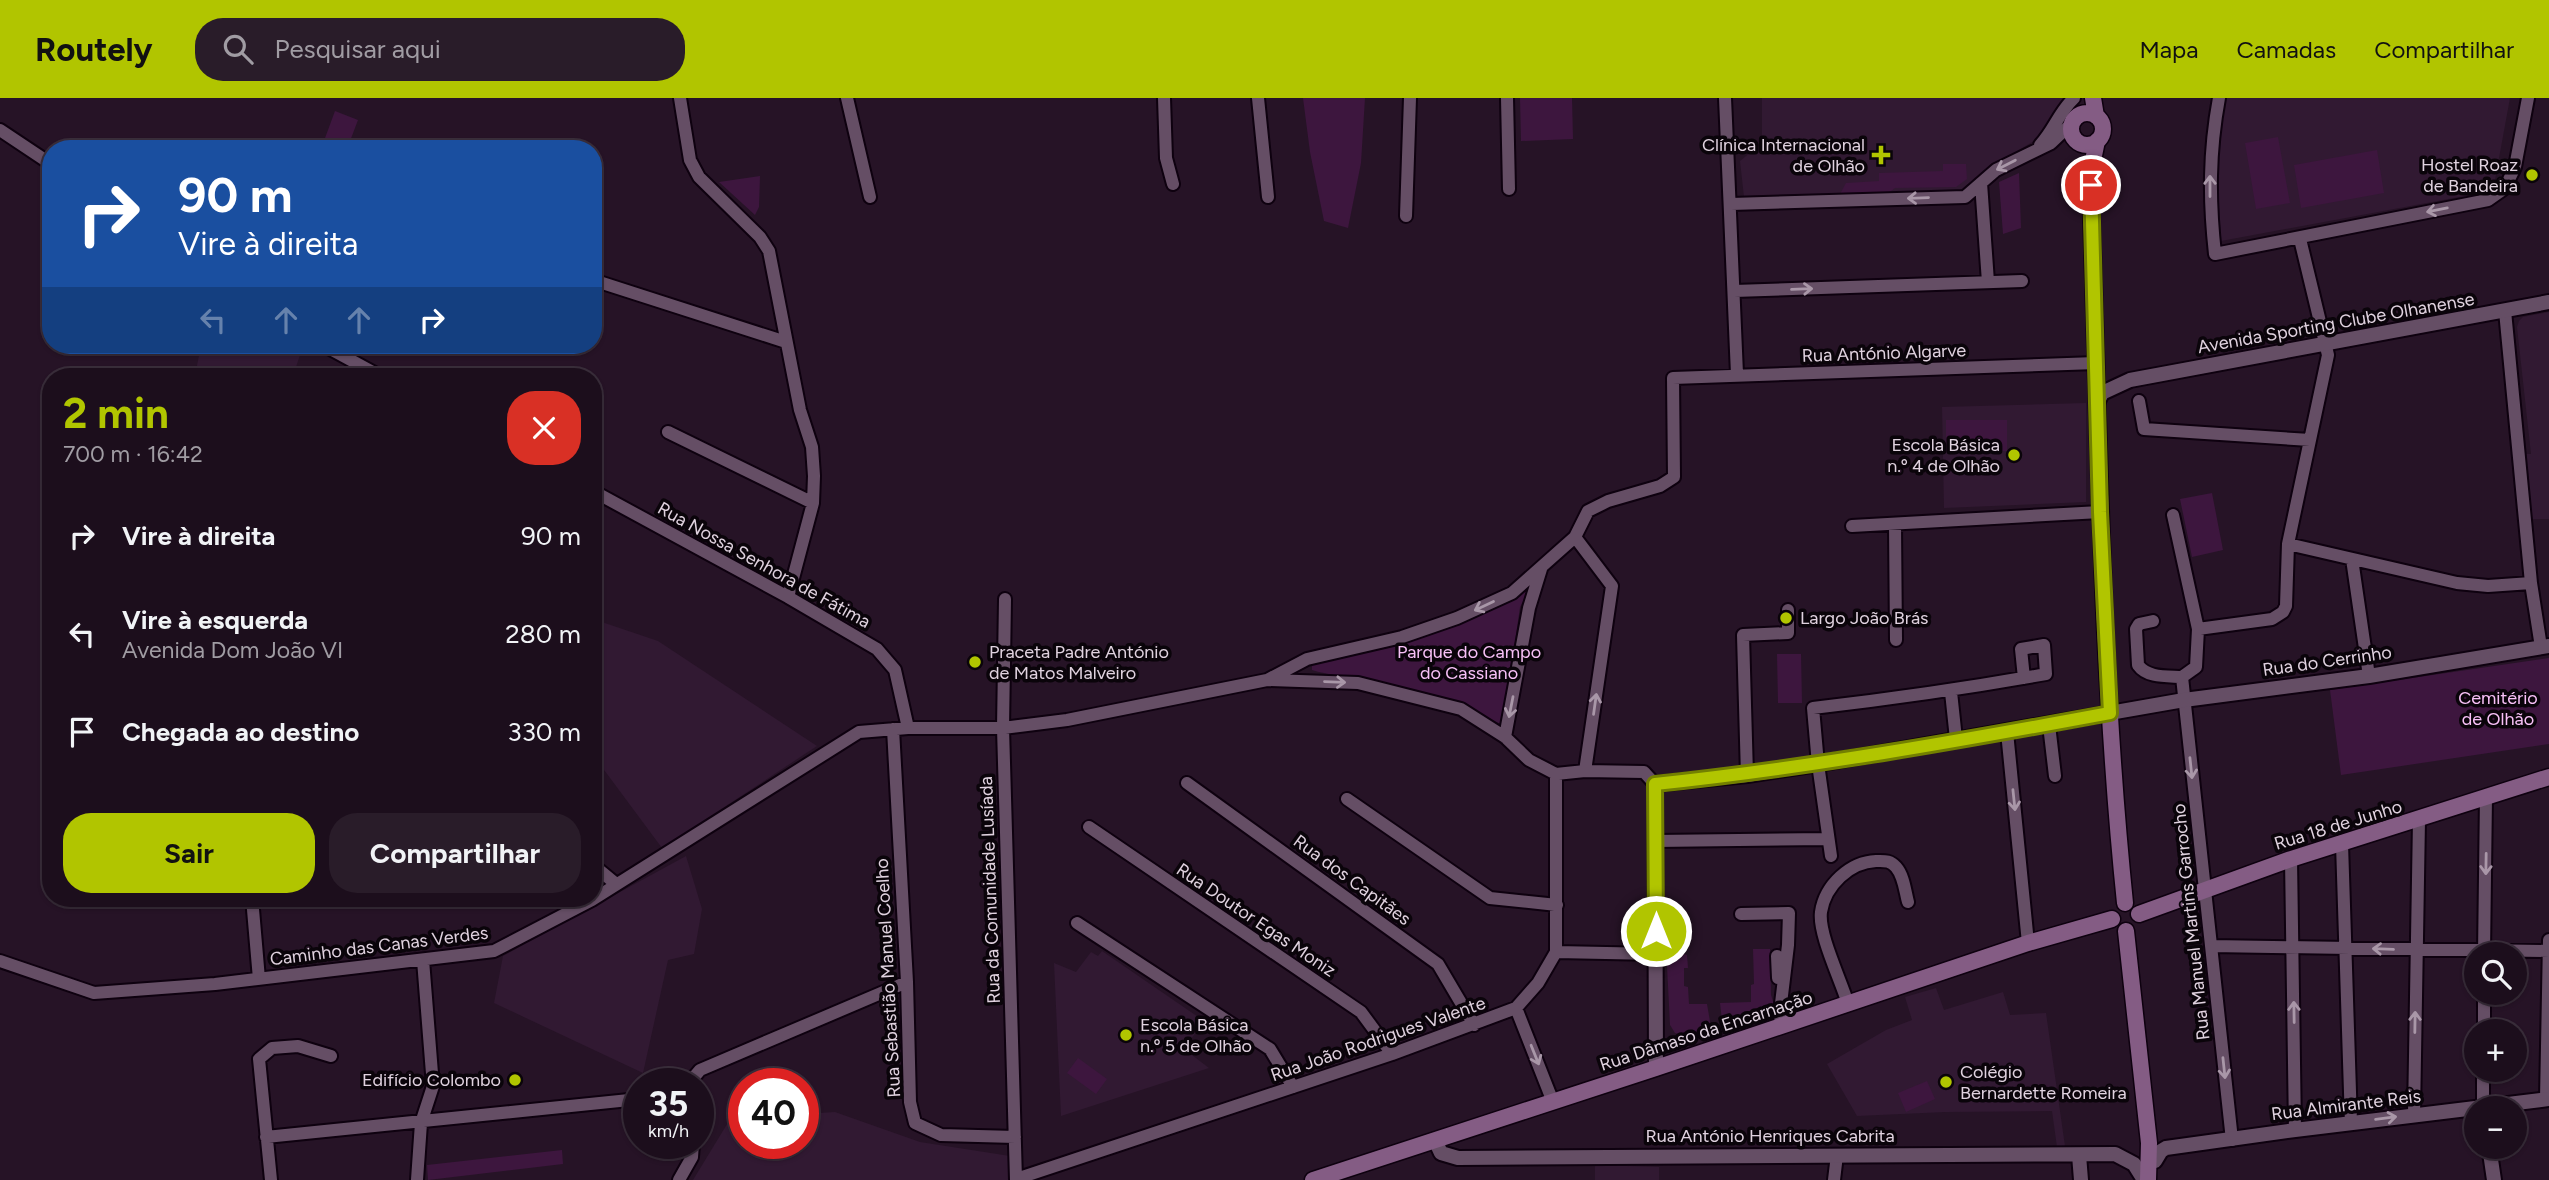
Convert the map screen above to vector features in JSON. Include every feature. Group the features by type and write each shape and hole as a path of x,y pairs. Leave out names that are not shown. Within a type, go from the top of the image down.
{"main road":[{"path":"2080,98 2071,132 2079,143 2090,175"},
{"path":"2093,98 2096,116 2102,128 2090,175 2100,512 2110,713 2125,903"},
{"path":"2074,121 2087,113 2096,116"},
{"path":"2079,143 2090,144 2097,141"},
{"name":"Rua 18 de Junho","path":"2140,914 2291,859 2549,777"},
{"path":"2125,903 2134,906 2140,914 2137,925 2126,931 2115,926 2112,919 2113,910 2125,903"},
{"name":"Rua Dâmaso da Encarnação","path":"1313,1180 2028,943 2112,919"},
{"path":"2126,931 2149,1143 2146,1180"},
{"path":"2149,1143 2155,1161 2156,1180"}],"street":[{"path":"680,98 690,160 699,177 760,237 769,251 800,410 812,447 813,503 788,597"},
{"path":"847,98 870,197"},
{"path":"1164,98 1166,158 1174,184"},
{"path":"1258,98 1268,197"},
{"path":"1406,216 1410,98"},
{"path":"1507,98 1509,189"},
{"path":"1725,98 1737,374"},
{"path":"2036,149 2049,136 2061,111 2074,98"},
{"path":"2219,98 2211,146 2210,209 2215,254 2488,201 2505,188 2515,167 2528,98"},
{"path":"1731,204 1965,197 1996,170 2051,143 2074,121"},
{"path":"0,130 42,158"},
{"path":"1981,183 1988,282"},
{"path":"2198,629 2273,619 2283,612 2287,600 2288,544 2328,355 2300,239"},
{"path":"1734,291 2022,281"},
{"path":"602,283 786,342"},
{"name":"Avenida Sporting Clube Olhanense","path":"2097,402 2102,393 2130,380 2549,302"},
{"path":"2505,311 2531,583 2545,646"},
{"path":"340,354 365,368"},
{"name":"Rua António Algarve","path":"1575,537 1588,511 1608,501 1660,486 1674,477 1673,378 1737,374 2096,366"},
{"name":"Avenida Sporting Clube Olhanense","path":"2096,366 2112,377 2130,380"},
{"path":"2139,401 2144,429 2310,440"},
{"path":"668,432 813,503"},
{"name":"Rua Nossa Senhora de Fátima","path":"602,496 788,597 877,649 895,670 908,728"},
{"path":"1852,526 2100,512"},
{"path":"2152,621 2138,624 2136,629 2140,670 2151,675 2182,677 2196,667 2198,629 2173,515"},
{"path":"1895,525 1896,640"},
{"path":"1267,680 1307,659 1402,637 1457,618 1512,593 1575,537 1612,586 1585,771"},
{"path":"2288,544 2472,585 2531,583"},
{"path":"2352,559 2369,676"},
{"path":"1505,737 1529,608 1541,569"},
{"name":"Rua da Comunidade Lusíada","path":"1005,599 1003,728 1016,1180"},
{"path":"1747,775 1743,635 1788,632 1788,610"},
{"name":"Rua do Cerrinho","path":"1655,784 1747,775 1818,764 2110,713 2369,676 2545,646"},
{"name":"Rua Manuel Martins Garrocho","path":"2182,677 2232,1140"},
{"path":"1831,856 1813,708 1951,691 2024,678"},
{"path":"1267,680 1358,683 1461,709 1505,737 1529,760 1556,774 1585,771 1644,772 1655,784 1656,1068"},
{"name":"Caminho das Canas Verdes","path":"602,893 859,732 908,728 1003,728 1098,713 1267,680"},
{"path":"1951,691 1956,740"},
{"path":"2049,724 2055,776"},
{"name":"Rua Sebastião Manuel Coelho","path":"893,729 907,982 910,1102 915,1123 941,1135 1015,1137"},
{"path":"2007,732 2028,943"},
{"name":"Rua João Rodrigues Valente","path":"1016,1180 1392,1054 1516,1008 1538,983 1556,952 1556,774"},
{"name":"Rua dos Capitães","path":"1187,783 1438,964 1474,1025"},
{"path":"2484,942 2487,796"},
{"path":"1347,799 1490,898 1557,905"},
{"path":"2414,1115 2419,820"},
{"name":"Rua Doutor Egas Moniz","path":"1089,827 1361,1012 1392,1054"},
{"path":"1655,841 1828,839"},
{"path":"2342,844 2351,1123"},
{"path":"2291,859 2295,1130"},
{"path":"1848,1004 1821,920 1821,910 1832,888 1841,875 1855,866 1871,861 1887,861 1895,865 1901,876 1908,902"},
{"path":"602,872 616,884"},
{"path":"253,907 259,979"},
{"name":"Caminho das Canas Verdes","path":"0,961 94,993 259,979 494,951 577,907"},
{"path":"1741,914 1789,913 1781,1027"},
{"path":"1077,923 1270,1049 1293,1087"},
{"path":"2548,1100 2549,940"},
{"path":"2211,946 2464,951"},
{"path":"2527,951 2549,951"},
{"path":"1556,952 1656,954"},
{"path":"1777,956 1778,983 1782,995"},
{"path":"417,1180 421,1123 433,1086 423,960"},
{"path":"705,1068 907,982"},
{"path":"1516,1008 1553,1102"},
{"path":"271,1180 259,1059 272,1048 298,1046 331,1056"},
{"name":"Rua Almirante Reis","path":"2527,1102 2548,1100"},
{"path":"266,1137 623,1101"},
{"name":"Rua Almirante Reis","path":"2155,1161 2166,1148 2464,1109"},
{"name":"Rua António Henriques Cabrita","path":"1435,1140 1441,1153 1458,1158 2115,1154 2134,1164 2146,1180"},
{"path":"1834,1180 1837,1155"},
{"path":"2079,1155 2081,1180"},
{"path":"680,1180 691,1159"},
{"path":"2491,1159 2494,1180"}],"shaded area":[{"path":"1762,98 2067,98 2044,135 1995,164 1959,191 1744,197 1740,161 1762,143"},
{"path":"2226,98 2510,98 2495,180 2486,192 2221,241 2217,175"},
{"path":"2549,312 2549,519 2533,519 2530,514 2523,454 2531,454 2517,327 2523,317"},
{"path":"199,354 300,354 296,368 197,368"},
{"name":"Escola Básica n.º 4 de Olhão","path":"2086,403 2086,502 1944,508 1942,407"},
{"path":"602,622 658,641 817,746 662,848 602,767"},
{"path":"686,856 702,909 694,954 668,960 644,1068 632,1068 494,1003 503,956 593,907 602,907 602,902"},
{"name":"Escola Básica n.º 5 de Olhão","path":"1102,951 1204,1021 1184,1049 1209,1068 1061,1116 1054,963 1076,972 1091,952 1098,956"},
{"name":"Colégio Bernardette Romeira","path":"1936,988 1944,1010 2003,992 2010,1015 2046,1013 2065,1146 2057,1147 2052,1111 1857,1116 1827,1064 1886,1030 1912,1020 1905,997"},
{"path":"835,1112 920,1142 1010,1156 1009,1180 693,1180 706,1159 714,1159 714,1146 728,1123 728,1159 819,1159 819,1113"},
{"path":"1595,1165 1659,1167 1659,1180 1595,1180"}],"green space":[{"path":"1303,98 1365,98 1361,163 1348,228 1324,221 1310,152"},
{"path":"1520,98 1572,98 1573,139 1521,141"},
{"path":"335,111 358,120 350,140 324,140"},
{"path":"2278,137 2290,203 2256,209 2245,143"},
{"path":"2377,150 2384,193 2301,208 2294,165"},
{"path":"1943,164 1966,164 1967,179 1956,187 1895,188 1887,194 1840,194 1846,183 1879,181 1879,173 1943,171"},
{"path":"2019,173 2021,228 2003,234 1999,182"},
{"path":"760,176 759,207 755,215 719,182"},
{"path":"1946,420 2007,420 2007,451 1946,451"},
{"path":"2212,493 2223,550 2192,557 2180,499"},
{"name":"Parque do Campo do Cassiano","path":"1530,587 1520,607 1503,725 1451,703 1415,692 1312,670 1312,663 1511,599"},
{"path":"1777,654 1801,654 1802,703 1778,703"},
{"name":"Cemitério de Olhão","path":"2549,658 2549,744 2341,775 2330,690"},
{"path":"1664,907 1683,907 1684,954 1687,955 1688,968 1684,968 1684,986 1688,987 1689,1004 1707,1004 1712,1033 1692,1039 1675,1033 1670,1025"},
{"path":"1753,949 1770,949 1771,995 1776,1011 1723,1029 1720,1003 1751,1002 1751,985 1754,984"},
{"path":"1078,1058 1107,1079 1096,1094 1067,1073"},
{"path":"1927,1081 1935,1099 1906,1112 1898,1093"},
{"path":"562,1150 563,1164 428,1180 427,1165"}],"place":[{"name":"Clínica Internacional de Olhão","path":"1881,155"},
{"name":"Hostel Roaz de Bandeira","path":"2532,175"},
{"name":"Escola Básica n.º 4 de Olhão","path":"2014,455"},
{"name":"Largo João Brás","path":"1786,618"},
{"name":"Praceta Padre António de Matos Malveiro","path":"975,662"},
{"name":"Escola Básica n.º 5 de Olhão","path":"1126,1035"},
{"name":"Edifício Colombo","path":"515,1080"},
{"name":"Colégio Bernardette Romeira","path":"1946,1082"}],"route":[{"path":"1656,931 1655,784 1747,775 1818,764 2110,713 2100,512 2091,185"}]}
